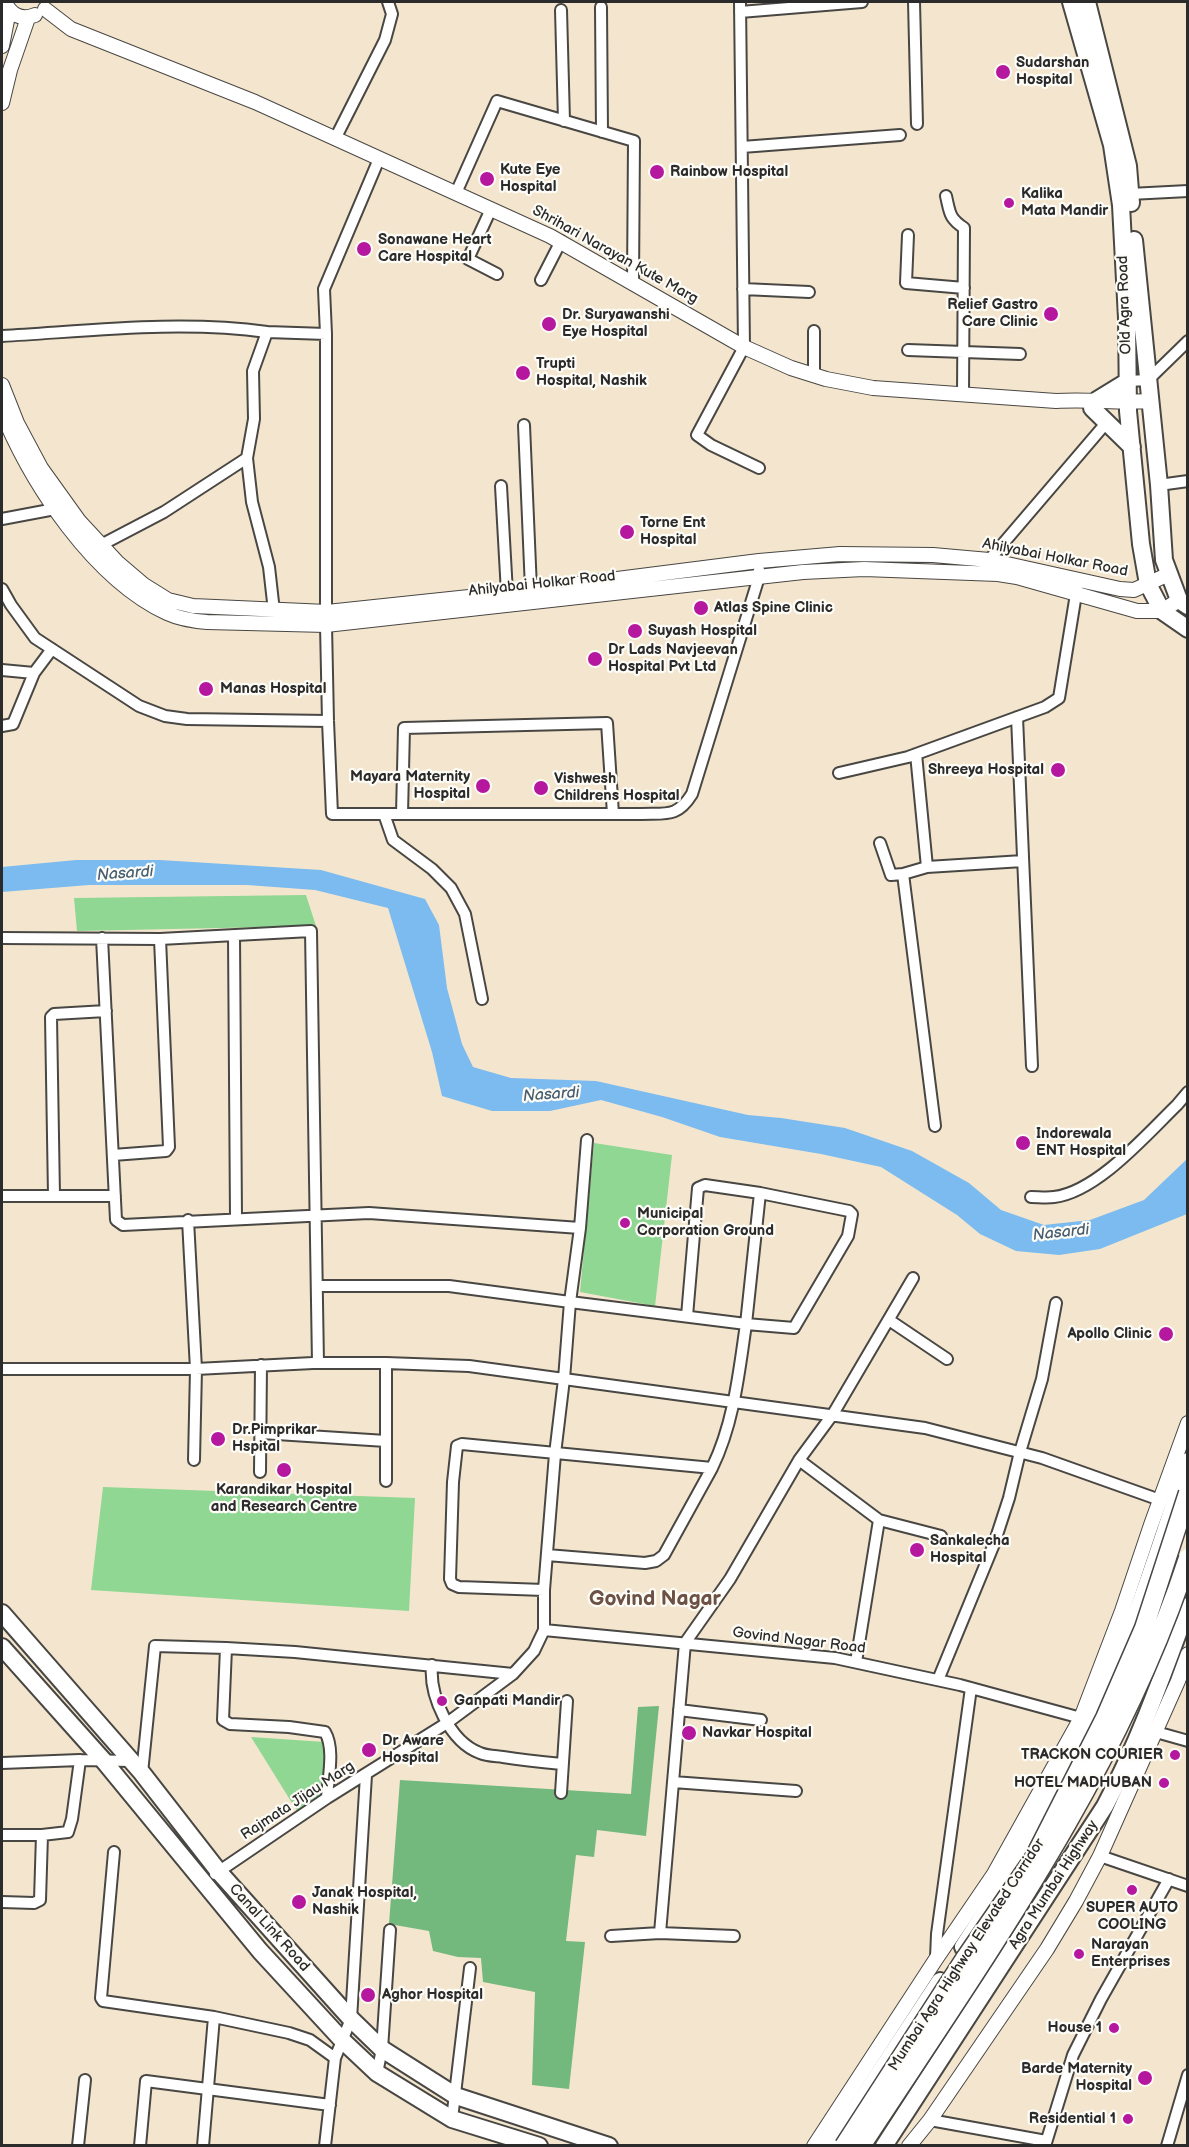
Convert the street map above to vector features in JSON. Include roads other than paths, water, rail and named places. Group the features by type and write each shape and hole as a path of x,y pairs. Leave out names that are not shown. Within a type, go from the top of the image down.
{"highway":[{"name":"Mumbai Agra Highway Elevated Corridor","path":"844,2145 966,1957 1034,1858 1104,1718 1144,1628 1188,1493"},
{"name":"Mumbai Agra Highway Elevated Corridor","path":"861,2145 1047,1860 1103,1757 1146,1668 1188,1558"}],"main road":[{"name":"Old Agra Road","path":"1071,2 1112,145 1120,195 1127,318 1128,407 1132,447 1148,584 1162,611"},
{"name":"Old Agra Road","path":"1086,2 1128,166 1166,567 1183,603"},
{"path":"5,5 15,15 28,18 41,13 46,5"},
{"path":"2,46 5,5"},
{"name":"Shrihari Narayan Kute Marg","path":"46,5 71,29 255,102 561,242 744,347 791,368 814,376 873,388 1128,407 1150,405"},
{"path":"2,103 10,70 28,18"},
{"path":"1128,381 1094,404 1107,422 1132,447"},
{"name":"Ahilyabai Holkar Road","path":"2,385 17,423 42,468 80,521 101,545 144,585 168,600 193,606 274,611 326,618 759,561 840,554 933,555 989,560 1077,587 1137,611 1162,611"},
{"name":"Ahilyabai Holkar Road","path":"3,418 55,509 115,580 168,614 188,620 207,622 326,618 803,572 864,569 998,574 1077,587 1134,590 1148,584 1166,567"},
{"path":"1162,611 1183,603"},
{"path":"1162,611 1188,629"},
{"path":"814,2145 994,1874 1081,1718 1122,1611 1188,1423"},
{"path":"831,2145 973,1931 1035,1827 1089,1725 1127,1638 1188,1461"},
{"path":"1146,1583 1188,1597"},
{"name":"Agra Mumbai Highway","path":"884,2145 1105,1806 1126,1767 1162,1679 1188,1606"},
{"name":"Canal Link Road","path":"2,1613 136,1767 219,1872 351,2019 382,2049 456,2096 609,2145"},
{"name":"Canal Link Road","path":"2,1647 103,1760 260,1951 343,2041 377,2073 452,2119 539,2145"},
{"path":"909,2145 930,2121 1047,1949 1100,1856 1156,1732 1188,1654"}],"street":[{"path":"335,139 385,40 392,14 388,2"},
{"path":"759,468 711,446 697,435 717,392 744,347 740,7 862,2"},
{"path":"914,2 917,124"},
{"path":"601,7 602,132"},
{"path":"561,10 564,121"},
{"path":"456,193 497,100 634,141 633,283"},
{"path":"742,147 900,135"},
{"path":"379,159 324,289 326,618 332,814 673,813 685,806 692,794 759,577 759,561"},
{"path":"1131,194 1188,191"},
{"path":"946,196 950,215 964,228 963,395"},
{"path":"491,209 468,259 497,274"},
{"path":"908,235 906,283 964,288"},
{"path":"541,280 561,242"},
{"path":"743,289 809,292"},
{"path":"2,336 183,325 326,334"},
{"path":"814,331 814,376"},
{"path":"267,332 253,371 254,419 247,458 252,502 269,567 274,611"},
{"path":"1128,381 1148,380 1188,341"},
{"path":"908,350 1020,354"},
{"path":"989,560 1107,422"},
{"path":"524,425 531,590"},
{"path":"101,545 164,512 247,458"},
{"path":"1159,485 1188,481"},
{"path":"501,486 507,593"},
{"path":"2,519 55,509"},
{"path":"839,773 916,754 1045,707 1059,698 1077,587"},
{"path":"2,589 35,638 139,706 165,716 187,719 328,721"},
{"path":"2,726 14,724 34,673 52,649"},
{"path":"2,670 34,673"},
{"path":"1017,717 1032,1066"},
{"path":"402,814 404,728 607,723 613,814"},
{"path":"916,754 927,867"},
{"path":"384,814 393,840 432,869 451,888 460,902 465,914 482,999"},
{"path":"880,843 891,875 927,867 1023,861"},
{"path":"903,874 935,1126"},
{"path":"2,938 160,939 311,931 318,1363"},
{"path":"234,936 236,1218"},
{"path":"102,938 116,1220 123,1225 188,1220 316,1217 369,1213 580,1228"},
{"path":"113,1155 165,1151 169,1147 160,939"},
{"path":"54,1196 51,1017 54,1014 106,1011"},
{"path":"1031,1197 1054,1197 1078,1190 1096,1181 1188,1092"},
{"path":"544,1630 544,1590 555,1454 570,1302 580,1228 587,1140"},
{"path":"317,1286 449,1286 687,1317 794,1328 848,1236 852,1214 849,1211 760,1193 705,1185 698,1188 687,1317"},
{"path":"547,1555 645,1563 656,1561 664,1556 718,1456 735,1401 760,1193"},
{"path":"2,1196 115,1196"},
{"path":"188,1220 196,1369 194,1460"},
{"path":"660,1933 685,1643 730,1579 799,1460 833,1414 913,1278"},
{"path":"938,1680 994,1544 1010,1498 1020,1452 1042,1379 1056,1303"},
{"path":"889,1320 947,1359"},
{"path":"2,1369 196,1369 318,1363 469,1366 925,1428 1042,1458 1160,1500"},
{"path":"386,1363 386,1481"},
{"path":"260,1472 261,1365"},
{"path":"261,1433 386,1441"},
{"path":"544,1590 459,1587 452,1584 450,1579 455,1449 457,1446 462,1444 712,1468"},
{"path":"799,1460 879,1520 941,1536"},
{"path":"856,1662 879,1520"},
{"name":"Govind Nagar Road","path":"544,1630 836,1658 971,1688 1081,1718"},
{"name":"Rajmata Jijau Marg","path":"202,1882 327,1798 447,1723 513,1674 534,1651 544,1630"},
{"path":"2,1763 103,1760 136,1767 155,1646 295,1652 513,1674"},
{"path":"225,1648 224,1720 230,1724 289,1727 325,1732 329,1739 330,1750 327,1798"},
{"path":"432,1665 432,1685 436,1701 447,1723 466,1746 481,1754 562,1764"},
{"path":"936,1959 937,1934 971,1688"},
{"path":"561,1793 567,1701"},
{"path":"679,1710 761,1720"},
{"path":"1156,1732 1188,1741"},
{"path":"2,1835 42,1835 64,1833 69,1830 80,1760"},
{"path":"325,2145 335,2058 351,2019 366,1775"},
{"path":"673,1782 796,1791"},
{"path":"2,1902 34,1903 40,1900 42,1835"},
{"path":"114,1851 101,1998 103,2001 214,2017 289,2033 310,2040 335,2058"},
{"path":"1100,1856 1188,1886"},
{"path":"930,2121 1046,2143 1073,2055 1101,1999 1169,1879"},
{"path":"377,2073 382,2049 390,1930"},
{"path":"611,1936 660,1933 734,1936"},
{"path":"452,2119 470,1968"},
{"path":"203,2145 214,2017"},
{"path":"1167,2145 1188,2075"},
{"path":"78,2145 85,2080"},
{"path":"140,2145 147,2081 330,2105"}],"water":[{"name":"Nasardi","path":"76,860 160,860 321,870 425,899 439,925 447,988 462,1044 473,1067 511,1078 596,1081 748,1115 845,1128 912,1151 969,1183 1001,1210 1044,1225 1090,1220 1144,1200 1187,1159 1187,1214 1100,1249 1059,1255 1016,1251 980,1234 957,1215 881,1167 720,1137 662,1117 601,1100 550,1111 492,1111 442,1096 432,1052 388,908 315,890 247,885 89,885 2,892 2,867"}],"place":[{"name":"Sudarshan Hospital","path":"1003,72"},
{"name":"Rainbow Hospital","path":"657,172"},
{"name":"Kute Eye Hospital","path":"487,179"},
{"name":"Kalika Mata Mandir","path":"1009,203"},
{"name":"Sonawane Heart Care Hospital","path":"364,249"},
{"name":"Relief Gastro Care Clinic","path":"1051,314"},
{"name":"Dr. Suryawanshi Eye Hospital","path":"549,324"},
{"name":"Trupti Hospital, Nashik","path":"523,373"},
{"name":"Torne Ent Hospital","path":"627,532"},
{"name":"Atlas Spine Clinic","path":"701,608"},
{"name":"Suyash Hospital","path":"635,631"},
{"name":"Dr Lads Navjeevan Hospital Pvt Ltd","path":"595,659"},
{"name":"Manas Hospital","path":"206,689"},
{"name":"Shreeya Hospital","path":"1058,770"},
{"name":"Mayara Maternity Hospital","path":"483,786"},
{"name":"Vishwesh Childrens Hospital","path":"541,788"},
{"name":"Indorewala ENT Hospital","path":"1023,1143"},
{"name":"Municipal Corporation Ground","path":"625,1223"},
{"name":"Apollo Clinic","path":"1166,1334"},
{"name":"Dr.Pimprikar Hspital","path":"218,1439"},
{"name":"Karandikar Hospital and Research Centre","path":"284,1470"},
{"name":"Sankalecha Hospital","path":"917,1550"},
{"name":"Ganpati Mandir","path":"442,1701"},
{"name":"Navkar Hospital","path":"689,1733"},
{"name":"Dr Aware Hospital","path":"369,1750"},
{"name":"TRACKON COURIER","path":"1175,1755"},
{"name":"HOTEL MADHUBAN","path":"1164,1783"},
{"name":"SUPER AUTO COOLING","path":"1132,1890"},
{"name":"Janak Hospital, Nashik","path":"299,1902"},
{"name":"Narayan Enterprises","path":"1079,1954"},
{"name":"Aghor Hospital","path":"368,1995"},
{"name":"House 1","path":"1114,2028"},
{"name":"Barde Maternity Hospital","path":"1145,2078"},
{"name":"Residential 1","path":"1128,2119"}],"district":[{"name":"Govind Nagar","path":"655,1600"}]}
